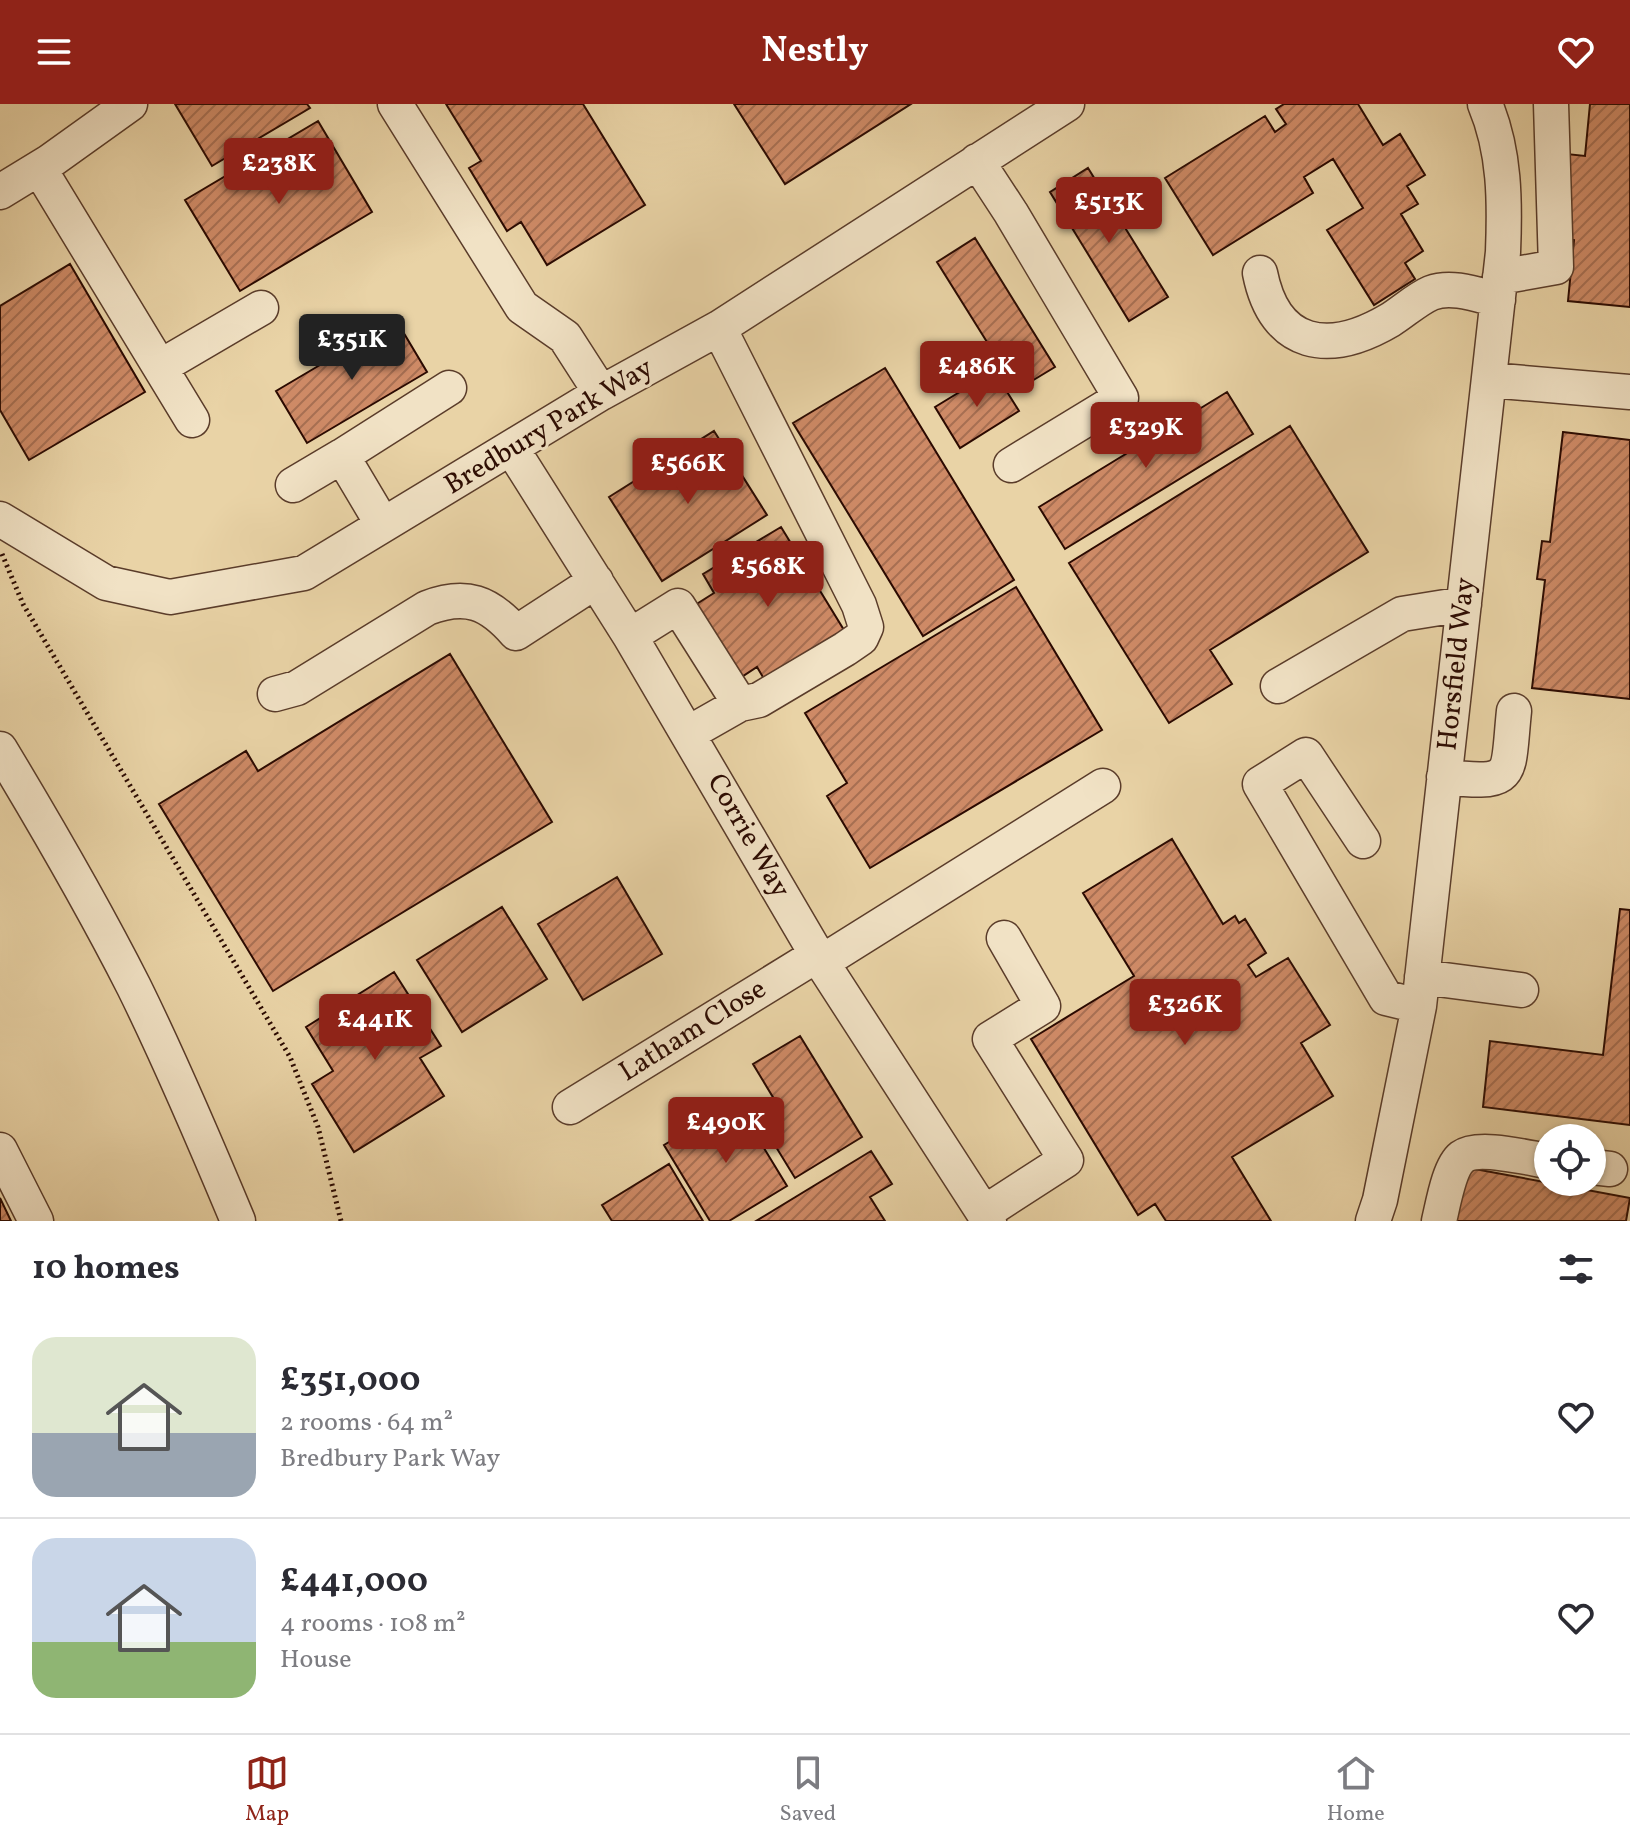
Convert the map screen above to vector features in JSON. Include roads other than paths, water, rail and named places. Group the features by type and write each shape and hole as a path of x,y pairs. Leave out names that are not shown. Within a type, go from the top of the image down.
{"street":[{"path":"0,192 130,104"},
{"path":"395,104 522,307 565,337 601,393"},
{"name":"Horsfield Way","path":"1373,1221 1380,1200 1420,991 1499,288 1505,194 1493,124 1485,104"},
{"path":"1260,273 1263,292 1287,330 1309,341 1333,342 1360,335 1388,321 1433,292 1499,288 1556,267 1551,104"},
{"name":"Bredbury Park Way","path":"0,519 106,583 170,597 304,573 601,393 719,328 977,161 1052,108"},
{"path":"977,161 1121,398 1011,465"},
{"path":"39,168 192,420"},
{"path":"160,367 261,308"},
{"path":"689,733 740,704 759,700 845,649 861,638 866,627 859,605 719,328"},
{"path":"1489,380 1630,392"},
{"path":"293,485 449,388"},
{"name":"Corrie Way","path":"512,449 689,733 819,958 987,1217"},
{"path":"342,456 383,525"},
{"path":"275,694 297,688 427,608 442,602 465,600 486,607 503,618 516,633 596,581"},
{"path":"1278,686 1402,614 1464,604"},
{"path":"630,636 678,606 740,704"},
{"path":"1444,777 1483,781 1504,774 1508,766 1514,711"},
{"path":"0,749 50,833 133,986 184,1092 238,1221"},
{"path":"1363,841 1306,755 1260,784 1386,998 1420,991 1521,990"},
{"name":"Latham Close","path":"570,1107 1103,786"},
{"path":"987,1217 1066,1160 990,1039 1043,1006 1004,938"},
{"path":"0,1150 36,1221"},
{"path":"1439,1221 1450,1177 1460,1158 1475,1151 1534,1159"}]}
